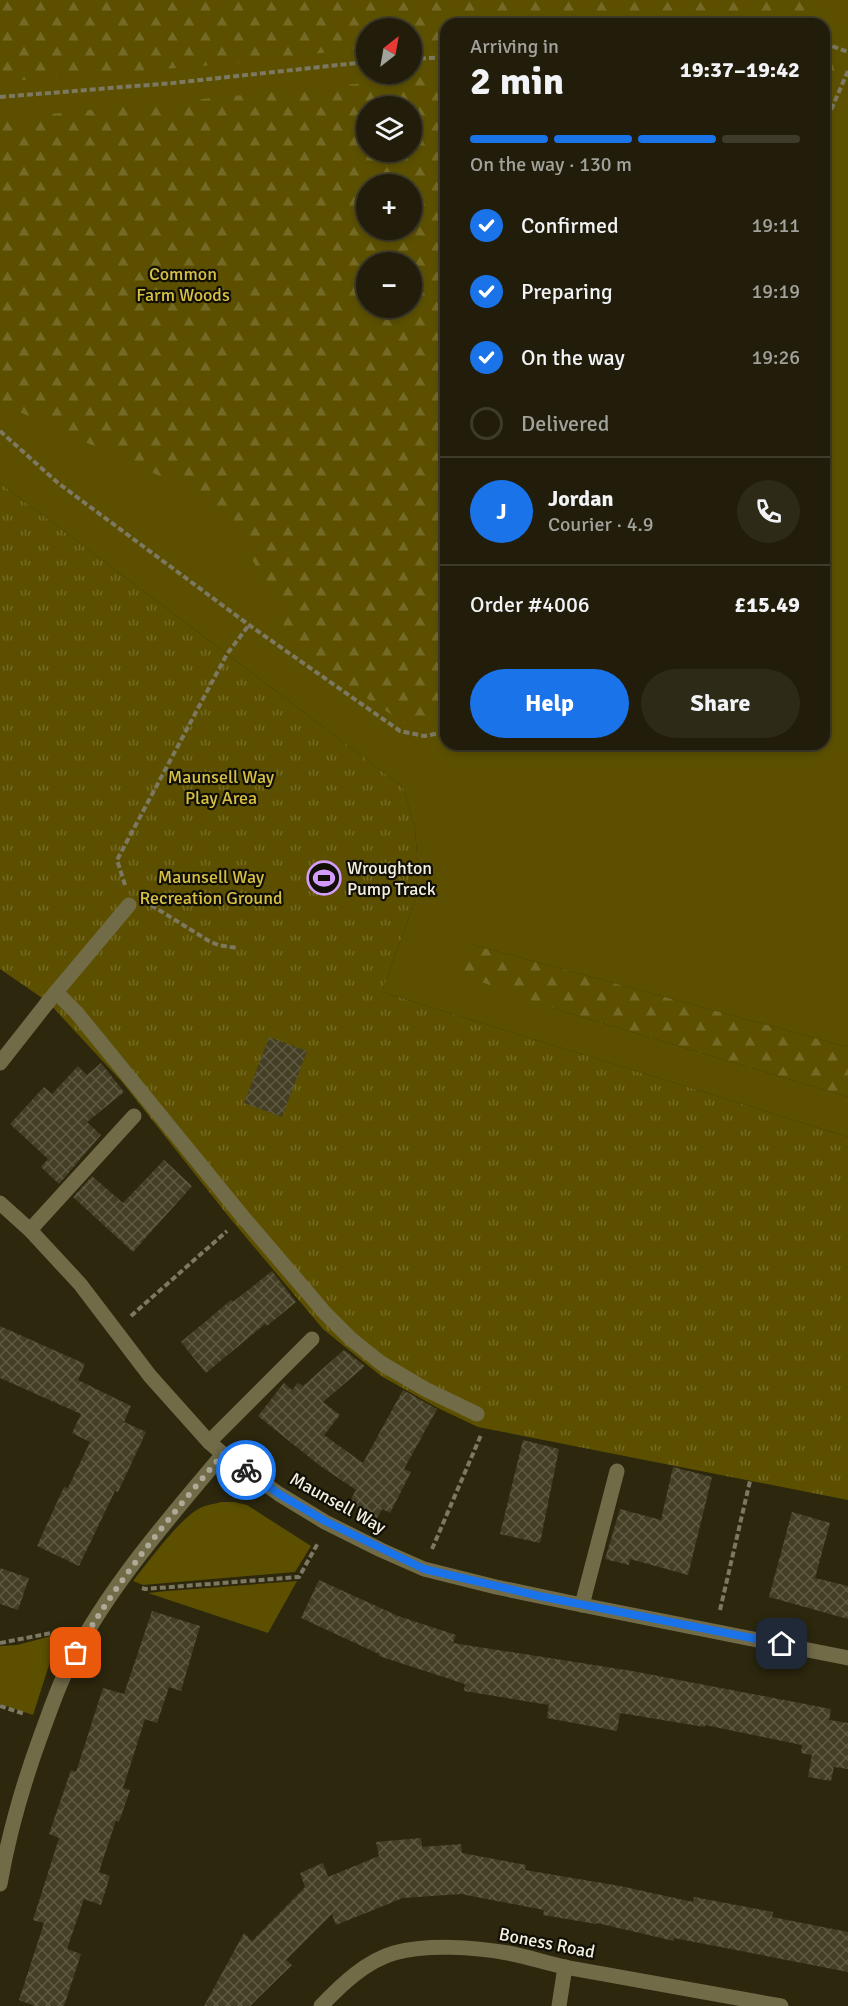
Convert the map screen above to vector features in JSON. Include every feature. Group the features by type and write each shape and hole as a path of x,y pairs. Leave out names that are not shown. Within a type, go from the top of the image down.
{"street":[{"path":"0,1063 129,905"},
{"path":"52,997 76,1012 243,1217 351,1340 381,1363 425,1389 477,1414"},
{"path":"30,1230 134,1116"},
{"name":"Maunsell Way","path":"0,1203 30,1230 80,1284 150,1376 209,1442 279,1494 325,1521 424,1569 582,1605 848,1658"},
{"path":"209,1442 312,1339"},
{"path":"0,1884 8,1837 25,1778 69,1664 117,1588 172,1514 223,1454"},
{"path":"582,1605 617,1471"},
{"name":"Boness Road","path":"321,2006 334,1992 363,1969 392,1954 410,1950 472,1948 781,2006"},
{"path":"559,2006 565,1967"}],"path":[{"path":"830,45 848,52"},
{"path":"422,58 440,57"},
{"path":"0,97 173,83 356,63"},
{"path":"830,112 848,71"},
{"path":"0,431 58,483 249,625 400,731 424,736 440,733"},
{"path":"126,888 117,860 227,654 249,625"},
{"path":"116,1330 243,1217"},
{"path":"424,1569 483,1430 477,1414"},
{"path":"715,1631 750,1481"},
{"path":"117,1588 135,1585 145,1589 299,1577 319,1541 325,1521"},
{"path":"0,1643 61,1630 87,1633"}],"green space":[{"path":"0,0 848,0 848,1047 470,944 549,1007 848,1097 848,1137 382,992 415,900 418,869 415,828 403,787 0,483"},
{"path":"0,0 829,0 810,16 440,18 440,40 422,42 422,18 356,18 356,48 261,61 0,82"},
{"path":"830,60 835,71 830,85"},
{"name":"Common Farm Woods","path":"440,75 440,722 404,723 302,655 288,643 278,604 230,521 210,499 0,403 0,119 356,84 422,84 422,77"},
{"name":"Maunsell Way Recreation Ground","path":"0,483 403,787 415,828 418,869 415,900 382,992 848,1137 848,1500 478,1427 381,1376 323,1329 229,1217 122,1082 48,1002 0,969"},
{"path":"470,944 848,1047 848,1097 549,1007 468,977 456,963 458,954"},
{"path":"221,1502 247,1505 311,1546 295,1572 143,1585 133,1581 181,1523 201,1508"},
{"path":"297,1581 268,1633 148,1593 167,1591"},
{"path":"59,1634 33,1715 0,1704 0,1646 17,1645"}],"building":[{"path":"269,1037 307,1051 282,1117 244,1103"},
{"path":"101,1063 124,1092 87,1122 101,1135 59,1184 41,1167 48,1159 10,1124 44,1087 52,1094 78,1066 87,1075"},
{"path":"164,1160 192,1186 133,1252 73,1197 92,1176 123,1203"},
{"path":"272,1271 296,1302 267,1326 265,1324 206,1373 181,1342 231,1300 233,1302"},
{"path":"0,1326 85,1364 78,1380 131,1406 124,1422 146,1432 79,1566 37,1546 64,1487 68,1488 90,1442 72,1433 81,1414 0,1378"},
{"path":"344,1350 365,1366 323,1402 340,1415 324,1435 363,1463 403,1390 437,1409 404,1469 411,1472 390,1513 382,1509 377,1518 349,1503 356,1490 319,1465 258,1416 284,1383 292,1390 298,1383 303,1386"},
{"path":"523,1440 559,1449 540,1543 500,1534"},
{"path":"673,1467 712,1477 688,1575 630,1559 629,1565 605,1559 620,1509 661,1520"},
{"path":"792,1512 830,1523 815,1578 848,1586 848,1619 769,1597"},
{"path":"0,1568 29,1578 18,1610 0,1604"},
{"path":"319,1580 398,1616 456,1635 453,1643 632,1671 831,1709 829,1720 848,1723 848,1769 834,1767 831,1781 808,1777 812,1755 801,1753 802,1745 705,1725 705,1727 620,1713 617,1731 547,1718 549,1705 464,1691 465,1684 379,1656 301,1618"},
{"path":"152,1611 200,1626 181,1691 169,1687 157,1723 145,1719 123,1788 130,1790 119,1822 116,1820 99,1872 110,1876 101,1905 84,1899 67,1949 81,1954 64,2006 35,2006 19,2000 44,1923 33,1920 59,1838 49,1834 71,1770 76,1772 103,1688 124,1694"},
{"path":"421,1838 422,1847 461,1844 462,1853 526,1865 525,1870 620,1886 693,1902 694,1897 773,1912 772,1917 848,1932 848,1972 674,1938 674,1941 597,1923 543,1915 544,1910 461,1894 403,1898 336,1925 332,1914 286,1960 292,1965 250,2006 204,2006 244,1933 252,1941 305,1887 300,1873 323,1863 328,1877 379,1856 376,1842"}],"way so far":[{"path":"76,1653 136,1561 223,1454 246,1470"}],"place":[{"name":"Wroughton Pump Track","path":"324,878"}],"route":[{"path":"246,1470 279,1494 325,1521 424,1569 496,1587 782,1644"}],"park label":[{"name":"Maunsell Way Play Area","path":"221,787"}]}
